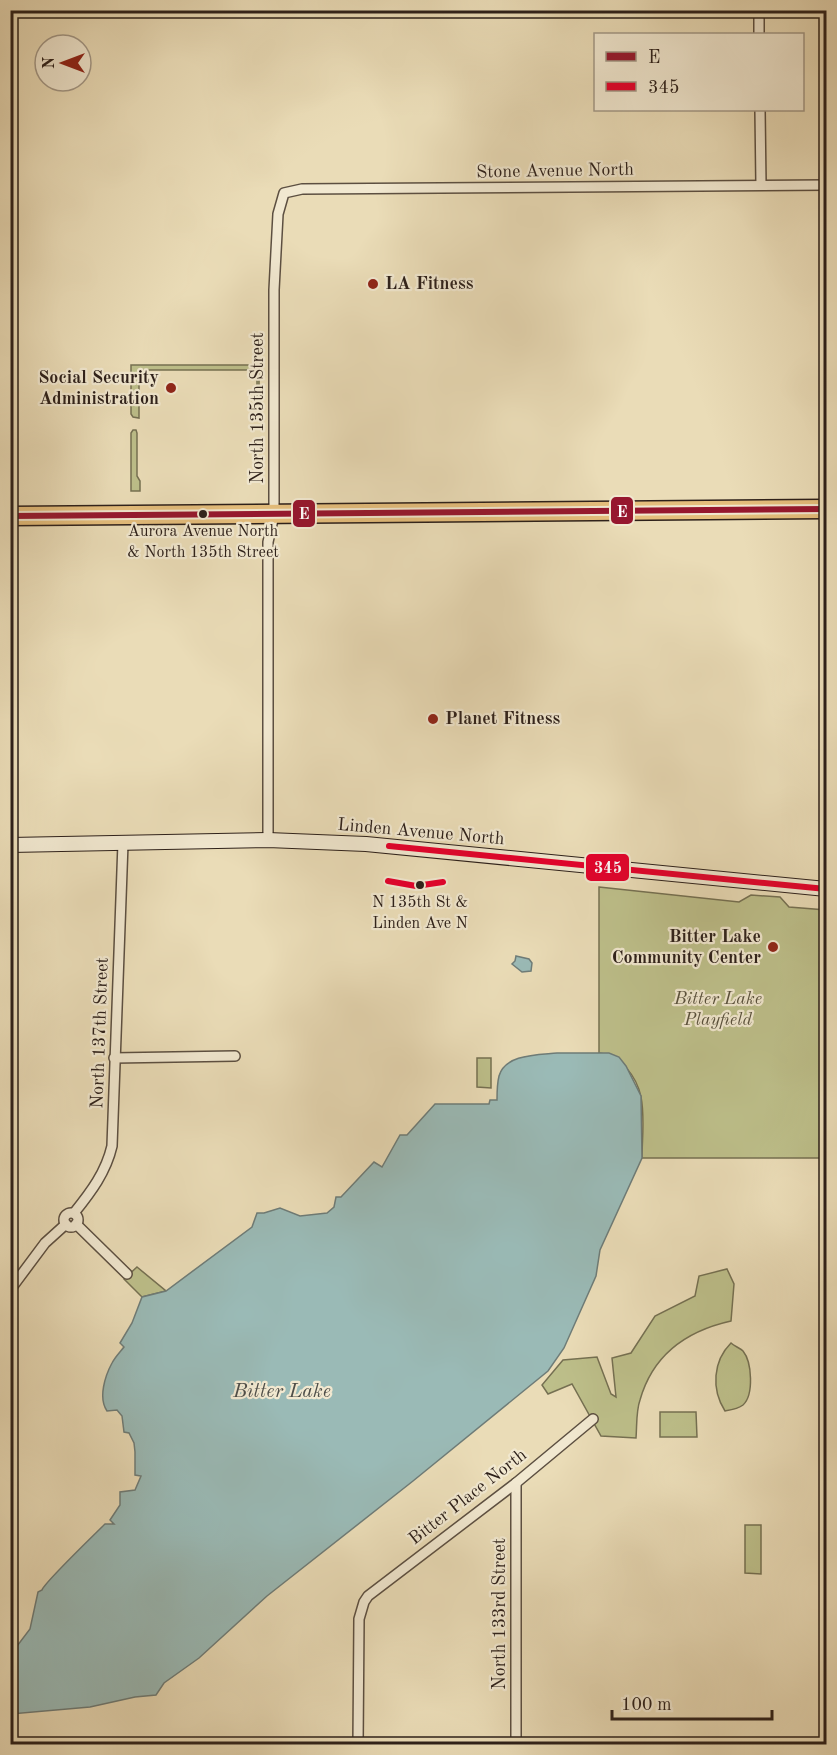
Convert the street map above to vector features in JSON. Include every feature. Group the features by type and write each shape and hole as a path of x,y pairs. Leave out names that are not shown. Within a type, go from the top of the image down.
{"highway":[{"path":"10,516 826,509"}],"street":[{"path":"759,10 759,33"},
{"path":"760,111 761,185"},
{"name":"Stone Avenue North","path":"284,193 302,189 826,185"},
{"name":"North 135th Street","path":"268,840 268,542 273,515 274,290 278,214 284,193"},
{"name":"Linden Avenue North","path":"10,844 268,840 366,844 826,889"},
{"name":"North 137th Street","path":"74,1213 91,1192 109,1160 112,1146 123,843"},
{"path":"114,1058 235,1056"},
{"path":"74,1213 78,1218 72,1227 66,1224 64,1219 66,1215 74,1213"},
{"path":"10,1290 45,1243 66,1224"},
{"path":"76,1224 127,1274"},
{"name":"Bitter Place North","path":"358,1744 359,1619 364,1602 373,1591 516,1483 593,1419"},
{"name":"North 133rd Street","path":"516,1483 516,1744"}],"green space":[{"path":"131,365 259,365 259,406 257,406 257,370 139,370 139,418 133,417 131,414"},
{"path":"133,430 137,433 137,476 140,481 140,491 131,491 131,433"},
{"name":"Bitter Lake Playfield","path":"599,887 739,902 751,895 780,897 789,907 826,910 826,1158 642,1158 643,1112 639,1089 620,1062 607,1054 599,1053"},
{"path":"477,1058 491,1058 491,1088 477,1087"},
{"path":"137,1267 166,1291 142,1297 124,1279"},
{"path":"727,1269 734,1284 731,1321 715,1325 686,1338 663,1357 653,1370 640,1400 636,1438 601,1436 572,1384 548,1394 542,1385 563,1360 597,1357 611,1394 616,1397 612,1358 631,1353 655,1316 695,1296 699,1276"},
{"path":"731,1343 743,1351 746,1356 750,1370 750,1386 747,1400 743,1405 725,1411 718,1394 716,1375 720,1358"},
{"path":"660,1412 696,1412 697,1437 660,1437"},
{"path":"745,1525 761,1525 761,1574 745,1573"}],"water":[{"path":"516,956 529,959 532,963 531,971 522,972 512,964"},
{"name":"Bitter Lake","path":"609,1053 619,1057 641,1096 642,1158 600,1250 596,1276 564,1348 548,1371 267,1596 199,1658 164,1683 156,1695 90,1707 11,1714 11,1654 30,1629 38,1592 105,1524 114,1524 110,1520 120,1505 120,1492 135,1490 141,1476 135,1475 134,1443 129,1433 124,1432 122,1416 117,1410 107,1411 103,1394 107,1374 113,1361 124,1347 120,1343 132,1323 142,1297 166,1291 252,1227 257,1213 280,1208 300,1216 327,1213 334,1207 336,1197 341,1197 374,1162 382,1167 400,1135 407,1135 435,1104 489,1104 490,1100 497,1100 499,1076 508,1063 532,1055"}],"transit line":[{"name":"E","path":"10,516 826,509"},
{"name":"345","path":"389,846 826,889"},
{"name":"345","path":"388,881 416,886 443,882"}],"place":[{"name":"LA Fitness","path":"373,284"},
{"name":"Social Security Administration","path":"171,388"},
{"name":"Aurora Avenue North & North 135th Street","path":"203,514"},
{"name":"Planet Fitness","path":"433,719"},
{"name":"N 135th St & Linden Ave N","path":"420,885"},
{"name":"Bitter Lake Community Center","path":"773,947"}]}
